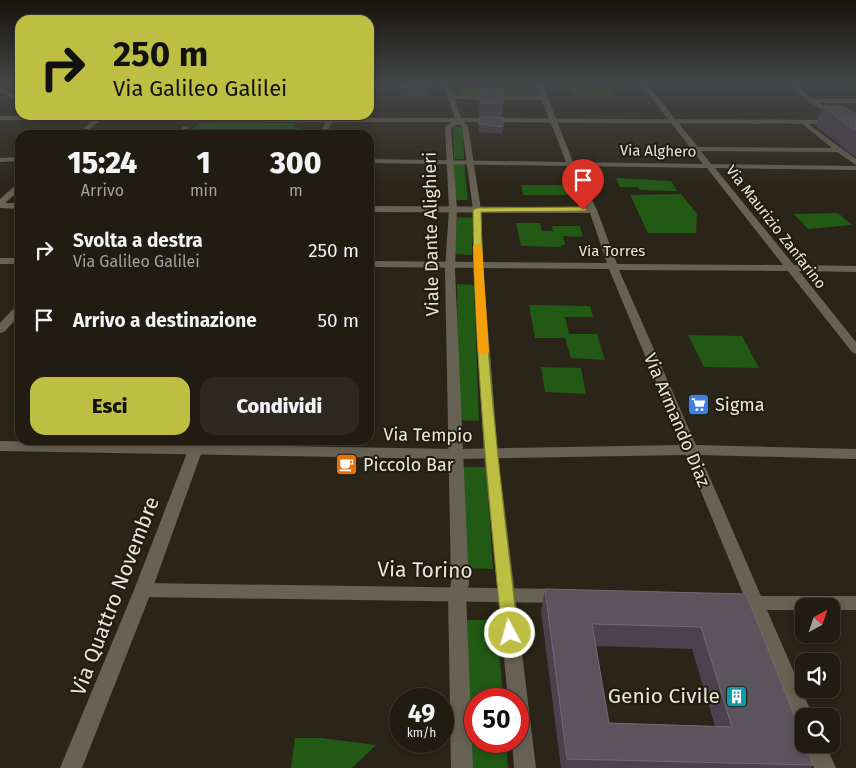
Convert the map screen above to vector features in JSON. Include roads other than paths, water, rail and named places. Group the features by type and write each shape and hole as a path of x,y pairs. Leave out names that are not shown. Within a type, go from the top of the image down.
{"street":[{"path":"409,119 842,122"},
{"name":"Via Maurizio Zanfarino","path":"671,119 856,350"},
{"path":"837,119 856,132"},
{"path":"85,130 97,120"},
{"path":"460,120 465,126 477,210 478,266 491,454 525,768"},
{"name":"Viale Dante Alighieri","path":"460,120 448,124 452,210 450,265 460,584 457,593 462,768"},
{"name":"Via Armando Diaz","path":"553,121 570,164 593,210 613,266 800,708"},
{"path":"804,122 856,163"},
{"path":"182,130 186,126"},
{"path":"696,148 839,150"},
{"path":"0,160 15,160"},
{"name":"Via Alghero","path":"374,161 856,168"},
{"path":"0,204 15,190"},
{"path":"0,204 15,206"},
{"path":"374,209 593,210"},
{"path":"0,261 15,261"},
{"name":"Via Torres","path":"374,264 856,269"},
{"path":"0,330 15,314"},
{"name":"Via Tempio","path":"0,446 196,445 456,454 690,450 856,454"},
{"name":"Via Quattro Novembre","path":"71,768 143,590 196,445"},
{"name":"Via Torino","path":"143,590 506,593 579,596"},
{"path":"717,602 755,604 856,603"},
{"path":"819,753 825,768"}],"place":[{"name":"Sigma","path":"699,405"},
{"name":"Piccolo Bar","path":"347,465"},
{"name":"Genio Civile","path":"736,696"}]}
